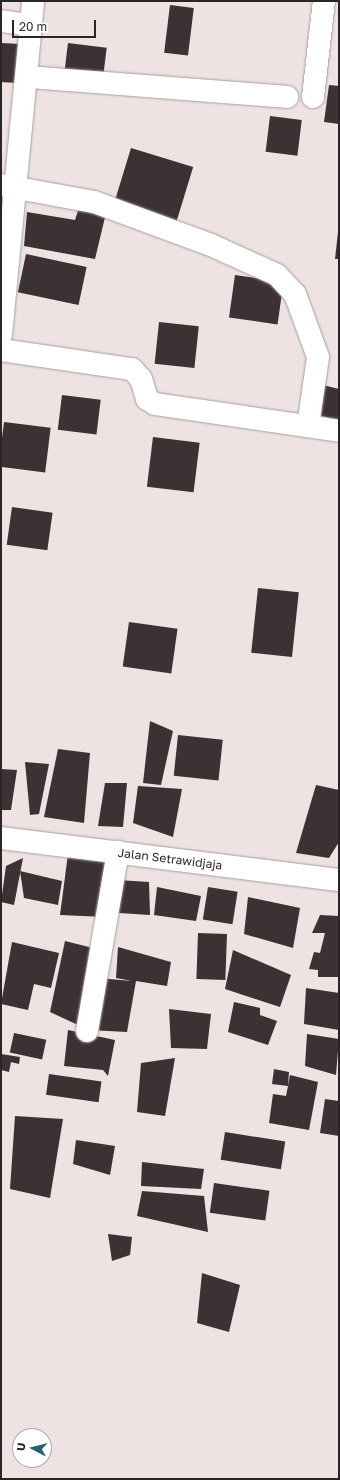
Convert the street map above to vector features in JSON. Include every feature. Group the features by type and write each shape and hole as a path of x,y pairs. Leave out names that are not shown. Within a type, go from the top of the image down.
{"street":[{"path":"1,335 9,186 28,77 30,25 33,1"},
{"path":"313,97 324,1"},
{"path":"1,21 30,25"},
{"path":"28,77 287,97"},
{"path":"9,186 94,202 117,209 211,245 277,275 295,294 318,357 308,426"},
{"path":"1,350 132,369 141,379 149,402 155,404 339,431"},
{"name":"Jalan Setrawidjaja","path":"1,838 339,880"},
{"path":"87,1030 118,852"}],"building":[{"path":"170,5 194,8 188,56 164,53"},
{"path":"1,43 21,44 17,83 1,82"},
{"path":"68,43 107,48 103,80 64,75"},
{"path":"329,85 339,86 339,124 324,122"},
{"path":"270,116 302,120 297,156 266,152"},
{"path":"131,148 193,167 176,222 114,203"},
{"path":"80,204 107,209 95,259 24,246 27,212 75,220"},
{"path":"338,232 339,259 335,259"},
{"path":"26,254 87,267 79,305 18,292"},
{"path":"235,275 284,282 278,324 229,318"},
{"path":"159,322 199,326 194,368 155,364"},
{"path":"323,385 339,389 339,420 316,415"},
{"path":"62,395 101,400 96,434 58,430"},
{"path":"4,422 51,428 45,472 1,467 1,446"},
{"path":"153,437 200,443 194,492 147,487"},
{"path":"12,507 53,513 47,550 7,545"},
{"path":"258,588 299,592 292,657 251,653"},
{"path":"129,622 178,629 171,673 123,667"},
{"path":"150,721 173,731 161,785 143,783"},
{"path":"178,735 223,740 218,780 174,776"},
{"path":"58,749 90,753 84,823 44,817"},
{"path":"25,762 49,764 39,814 30,815"},
{"path":"1,769 17,770 11,810 1,810"},
{"path":"105,783 127,783 123,827 98,826"},
{"path":"316,785 339,790 339,842 329,858 296,853"},
{"path":"138,786 182,789 173,837 133,823"},
{"path":"68,854 111,862 106,917 60,915"},
{"path":"23,858 14,905 1,902 6,866"},
{"path":"20,871 62,881 58,905 24,898"},
{"path":"118,880 149,882 150,915 119,913"},
{"path":"157,887 201,896 196,921 154,915"},
{"path":"208,887 238,892 232,924 203,920"},
{"path":"248,897 300,908 293,948 244,934"},
{"path":"320,915 339,916 339,977 318,977 318,970 309,969 314,952 320,953 325,933 312,933"},
{"path":"198,933 227,934 225,980 196,979"},
{"path":"65,941 101,950 78,1025 50,1012"},
{"path":"12,942 59,953 51,988 34,984 28,1010 1,1004"},
{"path":"118,947 171,962 167,986 136,981 127,1032 89,1030 98,978 132,981 116,978"},
{"path":"233,950 291,975 280,1007 225,989"},
{"path":"306,988 339,993 339,1030 304,1024"},
{"path":"234,1002 260,1008 260,1015 277,1021 268,1045 228,1032"},
{"path":"169,1009 211,1014 207,1049 171,1048"},
{"path":"68,1030 115,1040 108,1076 103,1070 64,1066"},
{"path":"14,1033 46,1040 42,1059 10,1053"},
{"path":"307,1034 339,1039 336,1075 305,1066"},
{"path":"1,1054 20,1057 19,1064 11,1062 9,1072 1,1070"},
{"path":"175,1058 165,1116 137,1112 141,1063"},
{"path":"274,1069 289,1072 288,1086 272,1084"},
{"path":"49,1074 101,1081 99,1102 46,1095"},
{"path":"290,1075 318,1082 309,1130 269,1123 273,1094 286,1096"},
{"path":"325,1099 339,1101 339,1136 320,1133"},
{"path":"15,1116 63,1119 50,1198 10,1189"},
{"path":"225,1132 285,1142 281,1169 221,1160"},
{"path":"76,1140 115,1146 110,1175 73,1164"},
{"path":"142,1162 204,1169 201,1189 141,1186"},
{"path":"214,1183 269,1191 265,1221 210,1213"},
{"path":"142,1191 204,1196 208,1232 137,1216"},
{"path":"108,1234 132,1237 130,1255 112,1261"},
{"path":"202,1273 240,1285 229,1332 197,1323"}]}
